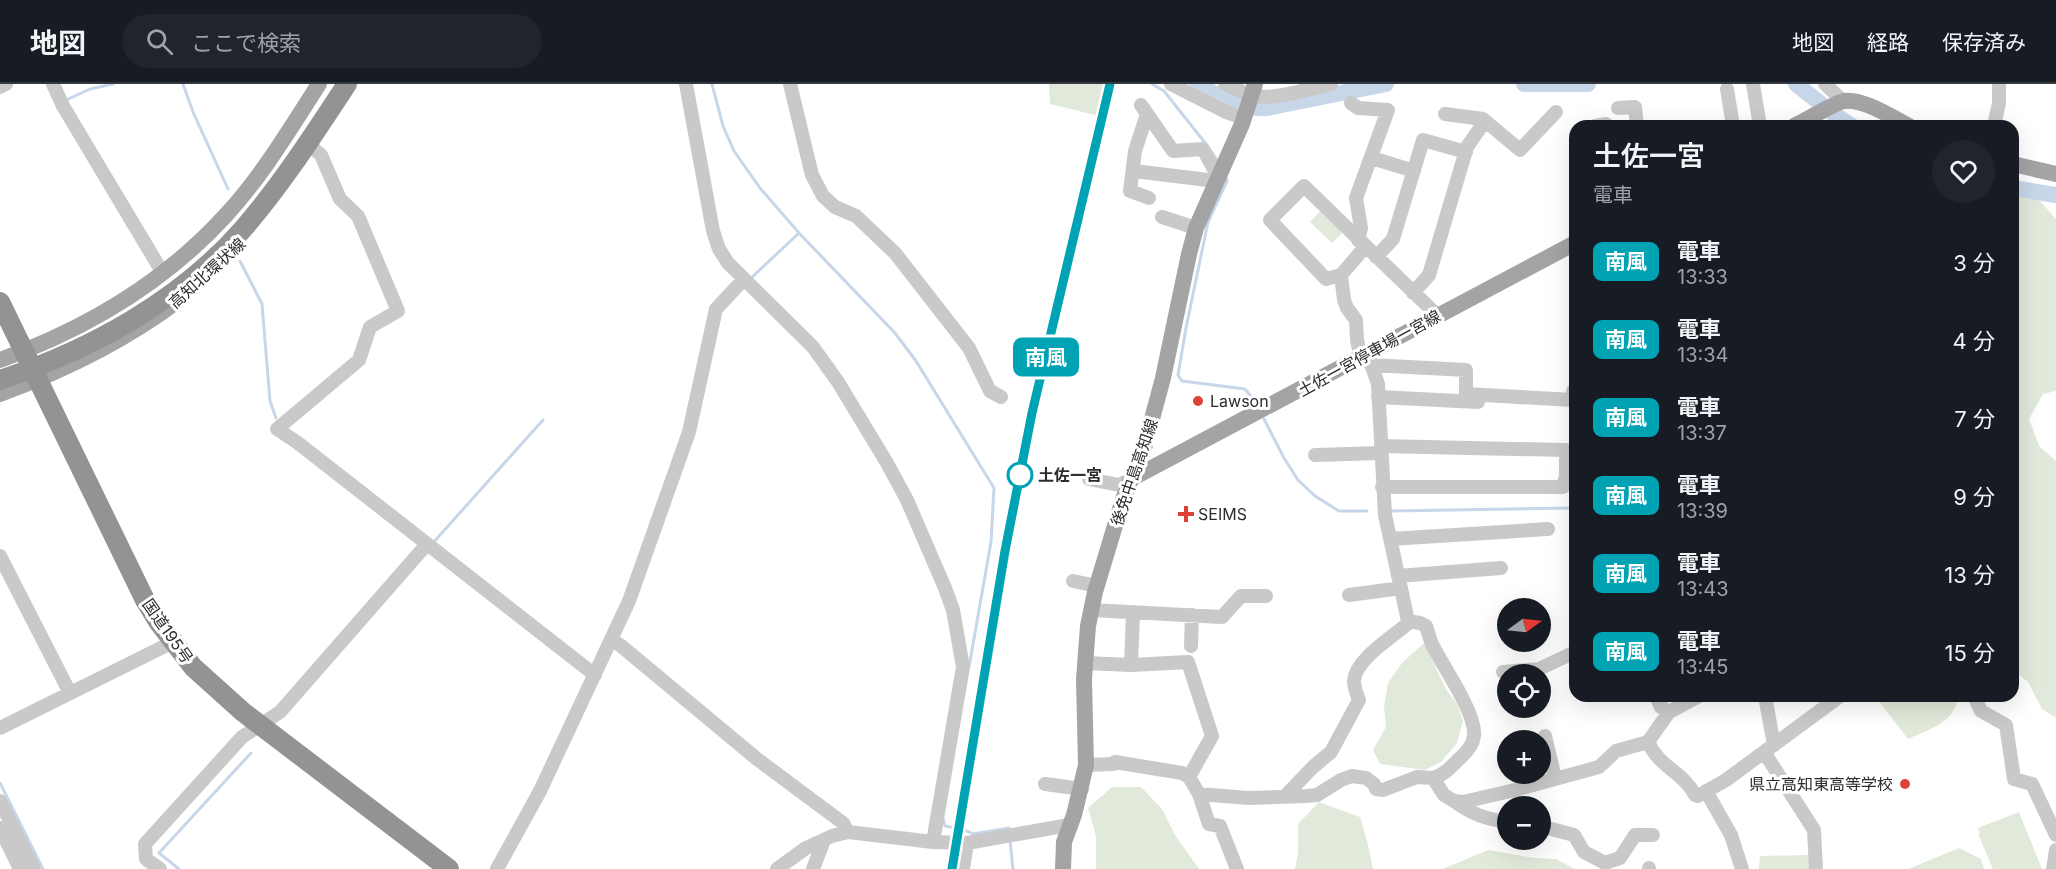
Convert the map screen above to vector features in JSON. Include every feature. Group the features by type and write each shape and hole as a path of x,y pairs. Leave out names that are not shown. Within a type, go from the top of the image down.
{"highway":[{"path":"0,380 47,363 123,325 158,303 218,255 242,230 291,168 347,84"},
{"name":"国道195号","path":"0,302 146,600 173,642 193,667 259,725 448,869"}],"main road":[{"name":"高知北環状線","path":"0,360 101,315 165,272 208,234 241,198 319,84"},
{"name":"高知北環状線","path":"0,394 38,380 119,341 165,311 230,256 273,207 358,84"},
{"name":"後免中島高知線","path":"1063,869 1064,842 1082,789 1086,765 1085,663 1091,610 1123,499 1145,445 1164,378 1196,228 1253,93"},
{"path":"1806,120 1843,102 1853,101 1896,120"},
{"path":"2019,165 2056,174"},
{"name":"土佐一宮停車場一宮線","path":"1131,479 1367,359 1437,315 1569,246"}],"street":[{"path":"0,87 6,84"},
{"path":"53,84 158,265 165,272"},
{"path":"686,84 713,231 719,249 728,263 813,347 838,382 907,500 953,610 963,667 933,842"},
{"path":"790,84 812,175 823,196 835,207 856,216 895,253 969,348 990,391 1001,397"},
{"path":"1172,84 1226,112 1244,117"},
{"path":"1225,84 1268,97 1331,84"},
{"path":"1753,84 1759,120"},
{"path":"1825,84 1843,102"},
{"path":"1995,120 1999,103 1999,84"},
{"path":"1727,89 1732,120"},
{"path":"1285,796 1331,752 1359,700 1354,681 1359,667 1408,621 1390,539 1382,487 1378,384 1357,340 1356,320 1344,300 1341,275 1361,243 1356,198 1388,110 1358,108 1351,103"},
{"path":"1618,108 1635,107 1636,120"},
{"path":"1149,198 1131,191 1135,151 1144,109 1173,151 1203,149 1217,179"},
{"path":"1445,114 1483,119 1520,150 1556,112"},
{"path":"1413,293 1429,275 1466,152 1485,121"},
{"path":"1376,257 1393,239 1423,140 1466,152"},
{"path":"314,149 321,155 340,199 358,216 398,311 370,327 359,360 277,429 595,675"},
{"path":"1372,158 1414,171"},
{"path":"1134,171 1217,179"},
{"path":"1341,275 1326,279 1270,220 1304,186 1437,315"},
{"path":"1162,217 1196,228"},
{"path":"497,869 540,791 595,675 616,642 681,457 716,309 748,282"},
{"path":"1367,359 1466,370 1466,394 1569,400"},
{"path":"1378,397 1569,407"},
{"path":"1315,455 1381,450 1566,450 1566,476 1563,487 1382,487"},
{"path":"1089,479 1119,485 1131,479"},
{"path":"1390,539 1548,530"},
{"path":"160,869 146,859 145,844 242,737 280,712 428,544"},
{"path":"0,556 70,693"},
{"path":"1349,595 1400,582 1501,568"},
{"path":"1073,581 1097,586"},
{"path":"1091,610 1222,617 1241,596 1266,596"},
{"path":"1131,665 1133,612"},
{"path":"1191,646 1192,615"},
{"path":"1199,794 1248,798 1317,795 1352,776 1366,778 1379,790 1417,777 1441,776 1448,771 1469,750 1475,736 1473,725 1465,705 1432,645 1426,626 1408,621"},
{"path":"0,728 173,642"},
{"path":"616,642 757,759 843,823 848,832"},
{"path":"1550,664 1569,655"},
{"path":"1085,663 1131,665 1188,662 1212,736 1189,777"},
{"path":"1659,702 1661,707 1669,712"},
{"path":"1454,801 1463,802 1515,790 1599,767 1616,751 1648,741 1669,712 1684,702"},
{"path":"1765,702 1769,749 1814,830 1816,869"},
{"path":"1648,741 1660,761 1678,774 1698,796 1726,780 1832,702"},
{"path":"1977,702 1981,711 2007,725 2014,779 2032,784 2056,835"},
{"path":"1551,761 1555,778"},
{"path":"1086,765 1115,762 1182,773 1189,777 1199,794 1209,824 1220,826 1237,869"},
{"path":"1433,778 1444,795 1467,811 1497,820"},
{"path":"1045,784 1082,789"},
{"path":"1706,791 1731,835 1742,869"},
{"path":"0,801 34,869"},
{"path":"777,869 806,848 848,832 933,842 967,843 1069,825"},
{"path":"0,828 20,869"},
{"path":"1551,829 1574,835 1584,852 1605,863 1620,858 1635,835 1653,835"},
{"path":"813,869 824,840"},
{"path":"963,869 967,843"},
{"path":"2053,869 2056,850"}],"green space":[{"path":"1049,84 1108,84 1099,116 1050,104"},
{"path":"2019,182 2027,186 2056,219 2056,391 2043,394 2029,419 2039,446 2056,461 2056,718 2042,709 2028,682 2019,675"},
{"path":"1323,208 1345,230 1332,243 1310,222"},
{"path":"1424,643 1446,689 1457,704 1463,721 1457,743 1441,762 1425,770 1380,764 1373,750 1386,727 1384,707 1388,683 1402,663"},
{"path":"1880,702 1957,702 1950,716 1944,721 1908,739"},
{"path":"1112,787 1141,787 1162,809 1175,835 1199,869 1096,869 1096,836 1088,808"},
{"path":"1319,802 1360,817 1373,869 1295,869 1298,853 1298,824"},
{"path":"2019,812 2042,869 1993,869 1978,834 1980,833 1978,828"},
{"path":"1959,848 1981,859 1984,869 1908,869"},
{"path":"1488,850 1534,858 1556,859 1575,869 1443,869"},
{"path":"1812,855 1812,869 1759,869 1760,856"}],"waterway":[{"path":"64,101 90,89 113,84"},
{"path":"183,84 193,112 228,189"},
{"path":"712,84 723,126 734,151 760,188 799,233 895,333 916,361 994,488 991,542 969,667"},
{"path":"1152,84 1164,91 1206,144"},
{"path":"1197,84 1230,101 1258,108 1386,84"},
{"path":"1524,84 1588,84"},
{"path":"1796,84 1843,120"},
{"path":"1211,151 1217,160"},
{"path":"1226,178 1227,181 1208,222 1178,375 1182,381 1245,389 1255,401"},
{"path":"2019,189 2056,195"},
{"path":"750,279 799,233"},
{"path":"240,261 262,304 270,401 276,418"},
{"path":"1264,419 1298,480 1315,496 1339,511 1367,511"},
{"path":"432,544 543,420"},
{"path":"1391,511 1569,508"},
{"path":"179,869 159,853 251,753"},
{"path":"0,783 43,869"},
{"path":"943,818 945,826 973,834 1009,828 1009,831"},
{"path":"1010,841 1013,869"}],"railway":[{"path":"952,869 1005,551 1032,413 1110,84"}],"train":[{"name":"南風","path":"952,869 1005,551 1032,413 1110,84"}],"place":[{"name":"Lawson","path":"1198,401"},
{"name":"土佐一宮","path":"1020,475"},
{"name":"SEIMS","path":"1186,514"},
{"name":"県立高知東高等学校","path":"1905,784"}]}
